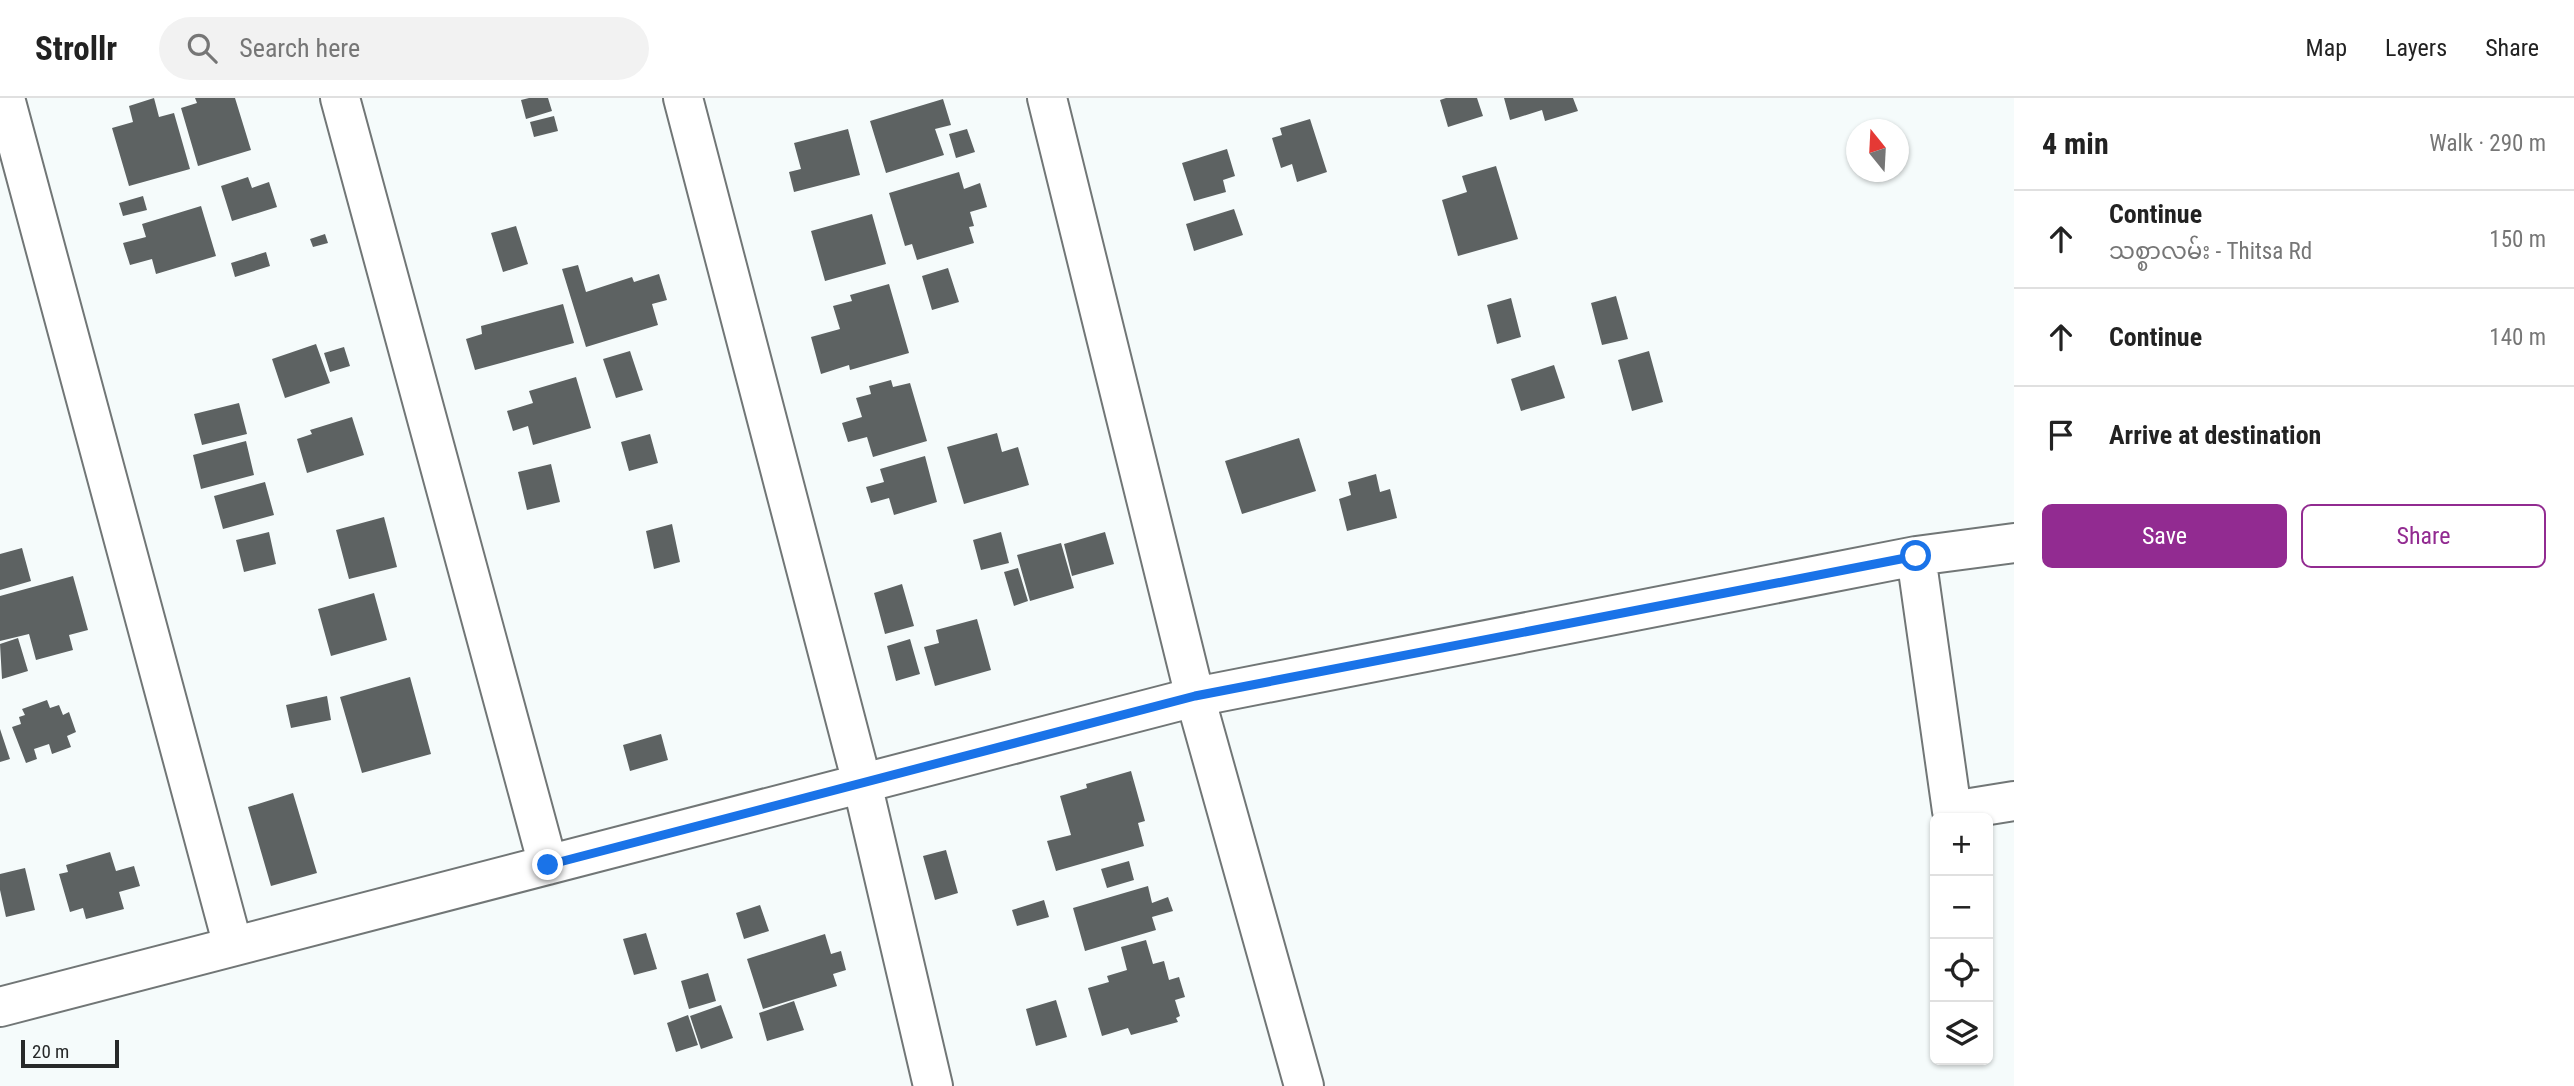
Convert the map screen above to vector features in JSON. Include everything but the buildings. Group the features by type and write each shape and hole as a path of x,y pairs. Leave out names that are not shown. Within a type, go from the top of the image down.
{"street":[{"path":"5,98 233,946"},
{"path":"340,98 548,865"},
{"path":"683,98 862,783 933,1086"},
{"path":"1047,98 1195,696 1304,1086"},
{"path":"0,1007 1195,696 1916,556 2014,543"},
{"path":"1916,556 1952,811 2014,801"}],"route":[{"path":"548,865 1195,696 1916,556"}]}
